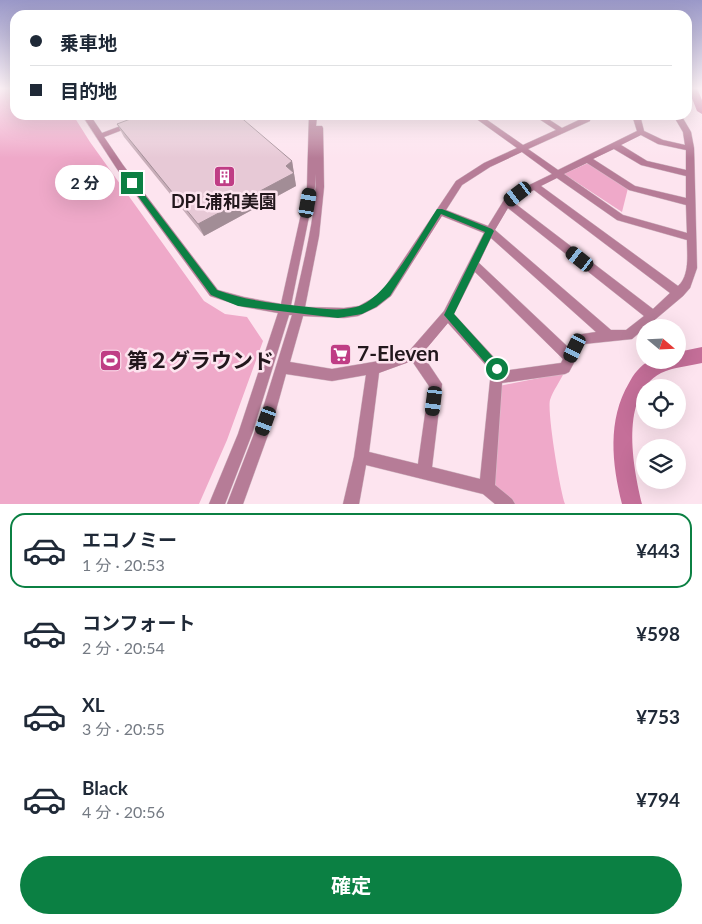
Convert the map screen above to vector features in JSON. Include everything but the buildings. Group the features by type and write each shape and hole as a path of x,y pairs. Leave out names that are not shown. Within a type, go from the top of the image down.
{"street":[{"path":"90,120 120,167 214,292 238,302 338,314 359,311 387,293 459,183 487,164 522,150 578,120"},
{"path":"101,136 144,120"},
{"path":"217,504 245,434 285,308 311,187 314,120"},
{"path":"235,504 283,368 299,310 314,236 320,187 319,120"},
{"path":"482,120 620,218 692,238"},
{"path":"545,120 561,130"},
{"path":"637,120 640,132"},
{"path":"496,378 565,368 580,338 628,335 653,316 686,285 692,268 691,174 687,132 680,120"},
{"path":"283,368 332,375 373,368 414,354 448,315 490,231 507,202 518,194 616,146 640,132"},
{"path":"640,132 660,142 690,148"},
{"path":"616,146 644,163 691,174"},
{"path":"588,160 632,188 692,203"},
{"path":"535,186 679,293"},
{"path":"507,202 653,316"},
{"path":"440,211 490,231 609,336"},
{"path":"473,264 570,358"},
{"path":"448,315 497,369 487,488"},
{"path":"414,354 436,384 424,472"},
{"path":"351,504 361,457 373,368"},
{"path":"361,457 487,488 507,504"}],"shaded area":[{"path":"0,112 10,112 10,120 76,120 204,301 225,314 247,317 263,341 227,440 199,504 0,504"},
{"path":"588,163 628,188 622,212 564,174"},
{"path":"564,373 550,400 550,419 554,452 565,504 515,504 494,488 499,386"}],"waterway":[{"path":"686,358 702,355"},
{"path":"632,504 624,463 624,418 630,398 640,380 653,369"}],"place":[{"name":"DPL浦和美園","path":"224,177"},
{"name":"7-Eleven","path":"341,354"},
{"name":"第２グラウンド","path":"111,361"}],"route":[{"path":"132,183 214,292 238,302 338,314 359,311 387,293 440,211 490,231 448,315 497,369"}]}
